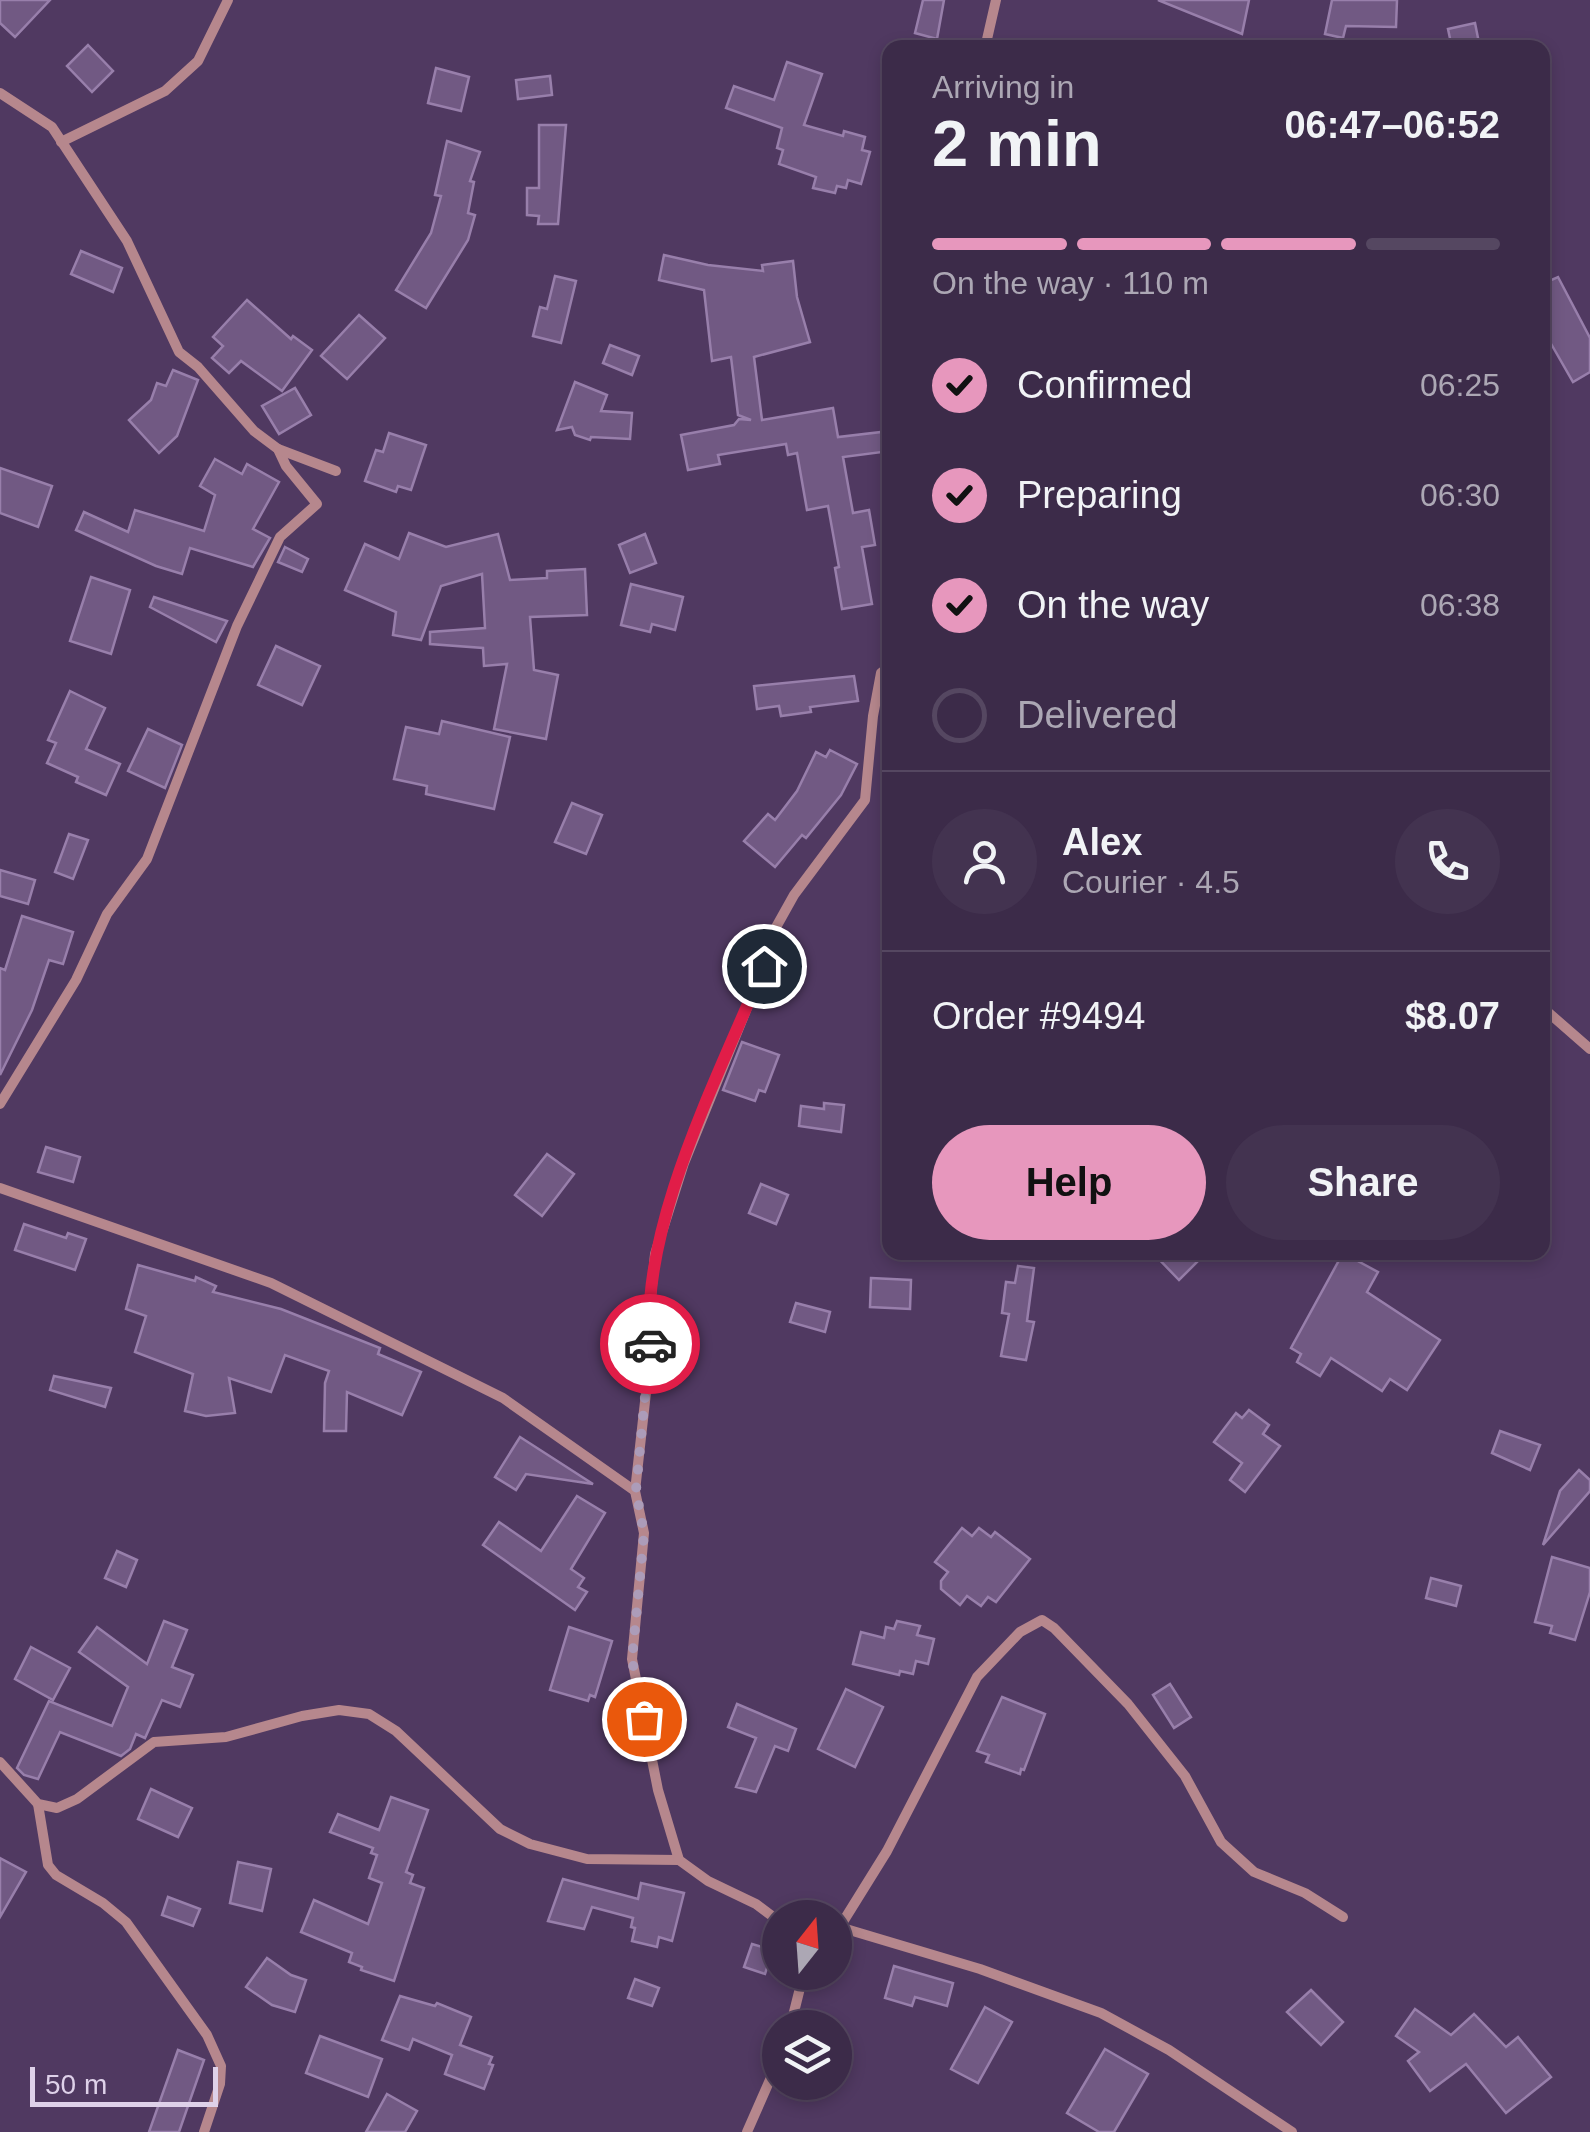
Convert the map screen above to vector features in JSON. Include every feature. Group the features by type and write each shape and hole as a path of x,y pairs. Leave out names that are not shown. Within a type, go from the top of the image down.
{"street":[{"path":"61,142 165,91 198,61 228,0"},
{"path":"987,40 996,0"},
{"path":"0,93 52,127 127,241 178,352 198,367 254,431 278,449 336,470"},
{"path":"0,1104 76,980 107,914 148,859 238,626 280,537 317,504 286,466 278,449"},
{"path":"679,1860 662,1804 632,1660 644,1534 636,1490 650,1357 648,1329 655,1254 684,1163 764,966 775,929 794,896 865,800 872,716 882,672"},
{"path":"1550,1014 1590,1049"},
{"path":"0,1188 271,1283 503,1398 636,1490"},
{"path":"852,1905 887,1851 978,1677 1020,1632 1042,1620 1128,1704 1185,1776 1221,1842 1232,1853 1254,1872 1304,1893 1342,1916"},
{"path":"38,1804 57,1808 77,1799 154,1742 226,1737 340,1710 369,1714 396,1731 500,1830 530,1844 587,1859 679,1860 708,1881 762,1908"},
{"path":"0,1762 38,1804 48,1865 56,1875 126,1922 207,2036 221,2066 220,2084 204,2132"},
{"path":"852,1930 980,1969 1101,2013 1170,2050 1292,2132"},
{"path":"748,2132 762,2099"}],"building":[{"path":"0,0 50,0 15,37 0,23"},
{"path":"923,0 944,0 937,39 915,33"},
{"path":"1158,0 1249,0 1242,34"},
{"path":"1332,0 1397,0 1396,27 1346,26 1343,38 1325,34"},
{"path":"1475,23 1478,40 1450,40 1448,29"},
{"path":"88,45 113,71 92,92 67,66"},
{"path":"787,62 822,74 804,125 843,136 844,131 865,137 862,150 870,152 861,184 848,180 846,188 837,186 835,193 813,188 816,177 779,164 783,150 777,148 782,128 726,108 734,86 774,100"},
{"path":"436,68 469,77 461,111 428,103"},
{"path":"550,76 552,95 518,99 516,80"},
{"path":"539,125 566,125 558,224 538,224 539,216 527,215 527,188 539,188"},
{"path":"447,141 480,152 470,181 474,182 468,213 475,215 468,240 426,308 396,290 431,233 441,196 435,195"},
{"path":"81,251 122,268 113,292 71,274"},
{"path":"664,255 763,271 762,265 793,261 797,297 810,342 754,357 762,420 833,408 838,437 882,432 882,452 843,457 853,513 869,510 875,545 862,547 872,604 842,609 828,506 807,510 797,453 788,455 786,444 718,455 720,464 688,470 681,435 734,425 739,419 751,420 738,415 731,357 712,361 704,290 659,280"},
{"path":"555,276 576,281 561,343 533,336 540,307 547,309"},
{"path":"1558,277 1590,338 1590,372 1573,382 1550,342 1550,280"},
{"path":"247,300 291,339 293,336 312,350 282,391 241,361 229,373 212,358 223,346 213,337"},
{"path":"359,315 385,338 347,379 321,356"},
{"path":"610,345 639,356 632,375 603,363"},
{"path":"173,370 198,380 177,436 159,453 129,420 151,400 157,383 166,386"},
{"path":"575,382 607,395 601,411 632,413 630,439 590,440 575,435 572,427 557,430"},
{"path":"295,388 311,415 279,434 262,406"},
{"path":"389,433 426,445 411,490 398,486 396,492 365,481 376,450 383,452"},
{"path":"215,459 242,474 247,464 279,482 253,529 270,538 253,567 190,548 182,574 76,530 84,512 128,532 135,510 204,531 215,495 200,486"},
{"path":"0,468 52,486 38,527 0,513"},
{"path":"409,533 446,547 498,534 510,580 547,578 547,571 585,569 587,615 530,617 534,670 558,675 546,739 494,729 507,664 484,666 483,648 430,644 430,632 485,628 482,574 441,586 421,640 393,635 396,612 345,590 365,544 399,559"},
{"path":"645,534 656,563 630,573 619,545"},
{"path":"285,547 308,559 302,572 278,562"},
{"path":"91,577 130,590 111,654 70,641"},
{"path":"631,584 683,597 675,630 652,624 650,632 621,625"},
{"path":"154,597 227,621 216,642 150,607"},
{"path":"276,646 320,666 302,705 258,685"},
{"path":"854,676 858,701 810,707 811,712 781,716 779,706 757,709 754,686"},
{"path":"70,691 105,708 86,749 120,764 106,795 47,763 56,743 48,740"},
{"path":"442,721 510,737 494,809 426,794 427,786 394,779 406,727 439,734"},
{"path":"148,729 182,745 165,788 128,771"},
{"path":"830,750 857,764 841,795 806,838 802,835 775,867 744,841 768,814 775,820 797,791 816,752 826,757"},
{"path":"572,803 602,815 586,854 555,842"},
{"path":"69,834 88,840 73,879 55,872"},
{"path":"0,870 35,880 28,904 0,896"},
{"path":"22,916 73,932 63,964 49,960 32,1010 0,1075 0,968 5,970"},
{"path":"742,1042 779,1055 765,1092 759,1090 755,1101 723,1090"},
{"path":"824,1103 844,1105 841,1132 799,1126 801,1106 824,1109"},
{"path":"46,1147 80,1157 73,1182 38,1172"},
{"path":"547,1154 574,1174 542,1216 515,1195"},
{"path":"761,1184 788,1195 776,1224 749,1213"},
{"path":"24,1224 66,1238 68,1233 86,1239 75,1270 15,1250"},
{"path":"1160,1260 1199,1260 1179,1280"},
{"path":"1339,1260 1356,1260 1378,1272 1367,1292 1440,1340 1407,1390 1390,1379 1382,1391 1331,1358 1320,1376 1297,1362 1301,1354 1291,1348"},
{"path":"138,1265 195,1281 196,1277 216,1286 213,1292 281,1309 380,1348 378,1354 421,1372 402,1415 347,1392 346,1431 324,1431 329,1371 285,1355 271,1392 229,1378 235,1413 206,1416 185,1411 193,1374 135,1352 146,1316 126,1309"},
{"path":"1018,1266 1034,1268 1027,1321 1034,1322 1026,1360 1001,1356 1009,1314 1002,1313 1006,1282 1015,1283"},
{"path":"871,1278 911,1280 910,1309 870,1307"},
{"path":"796,1303 830,1312 825,1332 790,1322"},
{"path":"54,1376 111,1388 105,1407 50,1390"},
{"path":"1249,1410 1269,1425 1263,1434 1280,1446 1245,1492 1230,1480 1242,1463 1214,1442 1236,1413 1242,1418"},
{"path":"1500,1431 1540,1445 1530,1470 1492,1453"},
{"path":"520,1437 593,1484 526,1474 516,1490 495,1477"},
{"path":"1579,1470 1590,1480 1590,1491 1543,1545 1560,1491"},
{"path":"577,1496 605,1513 571,1569 584,1578 578,1587 587,1592 575,1610 483,1545 499,1522 541,1551"},
{"path":"962,1528 972,1536 979,1528 991,1537 995,1532 1030,1559 996,1602 988,1597 981,1606 967,1596 960,1605 941,1589 941,1581 948,1572 935,1562"},
{"path":"117,1551 137,1560 126,1587 105,1578"},
{"path":"1552,1557 1590,1568 1590,1592 1575,1640 1550,1633 1552,1626 1535,1622"},
{"path":"1431,1578 1461,1586 1456,1606 1426,1598"},
{"path":"164,1621 187,1630 172,1667 193,1675 180,1707 162,1700 145,1738 136,1734 130,1749 121,1756 60,1732 38,1779 24,1775 17,1768 49,1701 112,1726 128,1687 79,1652 97,1627 147,1664"},
{"path":"897,1621 920,1626 917,1635 934,1639 928,1664 916,1661 913,1674 900,1671 899,1675 853,1664 861,1632 884,1638 886,1627 894,1629"},
{"path":"569,1627 612,1641 595,1697 590,1695 588,1701 550,1690"},
{"path":"31,1647 70,1668 53,1700 15,1679"},
{"path":"1170,1684 1191,1717 1174,1728 1153,1695"},
{"path":"846,1689 883,1707 855,1767 818,1749"},
{"path":"1002,1697 1045,1714 1020,1774 986,1762 989,1755 977,1751"},
{"path":"737,1704 796,1729 788,1751 775,1746 756,1792 736,1787 756,1738 728,1727"},
{"path":"151,1789 192,1808 178,1837 138,1819"},
{"path":"391,1797 428,1810 406,1872 413,1875 410,1883 424,1888 394,1981 361,1970 362,1967 349,1962 352,1953 301,1932 314,1900 368,1924 382,1883 369,1878 377,1855 371,1853 373,1848 330,1832 338,1814 379,1830"},
{"path":"0,1858 26,1872 0,1917"},
{"path":"238,1862 271,1869 262,1911 230,1903"},
{"path":"563,1879 638,1899 641,1883 684,1893 672,1941 659,1937 657,1947 632,1941 633,1918 592,1907 584,1929 548,1921"},
{"path":"168,1897 200,1909 193,1926 162,1915"},
{"path":"752,1944 762,1947 762,1973 744,1967"},
{"path":"267,1958 291,1975 306,1980 295,2012 272,2005 246,1987"},
{"path":"894,1966 953,1983 947,2006 915,1997 912,2006 885,1998"},
{"path":"635,1979 659,1988 652,2006 628,1998"},
{"path":"1311,1990 1343,2022 1321,2045 1287,2012"},
{"path":"400,1996 435,2006 437,2003 471,2017 460,2045 492,2057 484,2089 445,2074 452,2055 413,2039 409,2050 382,2040"},
{"path":"985,2007 1012,2022 978,2083 951,2069"},
{"path":"1415,2009 1451,2035 1474,2014 1506,2047 1518,2037 1551,2077 1506,2113 1466,2064 1430,2091 1408,2061 1419,2052 1396,2036"},
{"path":"320,2036 382,2059 368,2097 306,2073"},
{"path":"1105,2049 1148,2074 1114,2132 1099,2132 1067,2113"},
{"path":"178,2050 204,2060 179,2132 149,2132"},
{"path":"387,2094 417,2111 405,2132 366,2132"}],"way so far":[{"path":"644,1719 632,1660 644,1534 636,1490 650,1344"}],"route":[{"path":"650,1344 655,1254 684,1163 764,966"}]}
